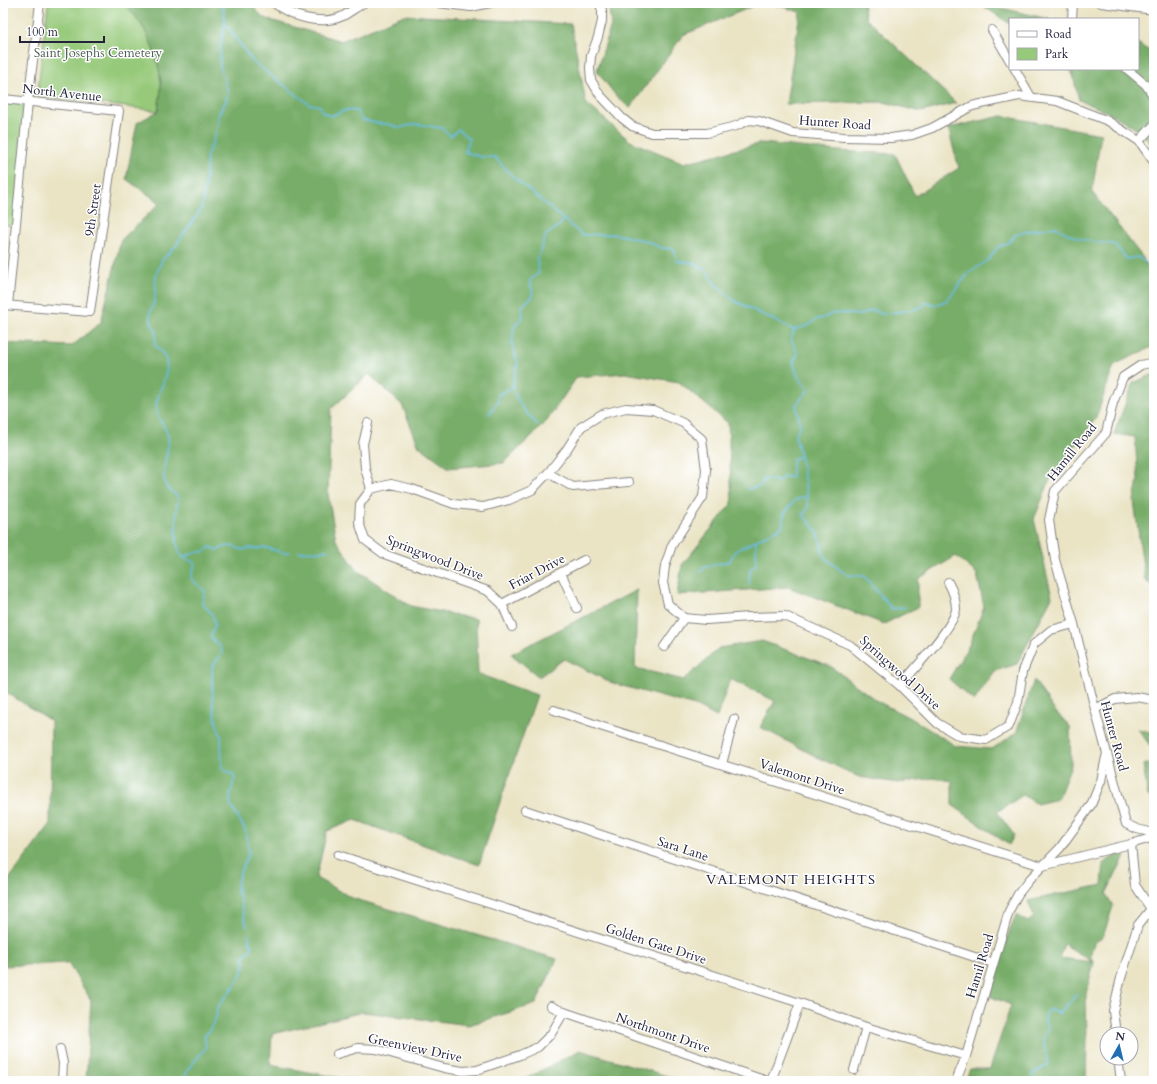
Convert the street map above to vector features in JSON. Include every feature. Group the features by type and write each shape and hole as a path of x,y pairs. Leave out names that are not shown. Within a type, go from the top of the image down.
{"street":[{"path":"6,305 40,3"},
{"path":"274,3 295,15 329,20 342,17 364,3"},
{"path":"438,3 471,7 490,3"},
{"name":"Hunter Road","path":"600,3 602,10 602,21 591,56 591,80 600,95 622,118 632,126 652,133 707,133 736,126 749,120 759,120 793,133 844,137 891,138 912,135 932,128 972,106 1019,96 1057,101 1108,121 1139,140 1154,162"},
{"path":"1072,18 1073,3"},
{"path":"1101,3 1154,10"},
{"path":"992,30 1009,59"},
{"path":"1016,70 1031,97"},
{"path":"1128,70 1146,84 1154,97"},
{"name":"North Avenue","path":"3,99 119,111"},
{"name":"9th Street","path":"6,305 90,312 119,111"},
{"path":"1139,140 1154,125"},
{"name":"Hamill Road","path":"1074,624 1056,560 1049,520 1055,491 1106,433 1113,403 1123,377 1141,365 1154,362"},
{"path":"368,423 363,444 365,468 371,489 391,484 454,504 483,507 509,500 532,490 567,449 581,427 602,414 626,408 653,410 683,423 702,439 706,470 703,497 672,545 665,566 664,584 668,604 684,618 664,647"},
{"path":"548,473 573,487 629,482"},
{"name":"Springwood Drive","path":"371,489 360,504 359,522 365,540 384,554 488,590 502,604 512,627"},
{"name":"Friar Drive","path":"502,604 584,560"},
{"path":"561,573 577,608"},
{"path":"900,686 933,648 954,616 956,610 954,592 948,582"},
{"name":"Springwood Drive","path":"684,618 706,620 785,616 850,645 900,686 937,723 959,736 986,740 1009,726 1018,702 1023,671 1034,644 1051,630 1074,624"},
{"name":"Hunter Road","path":"1074,624 1094,709 1126,824 1137,829 1154,833"},
{"path":"1094,709 1115,699 1136,697 1154,700"},
{"name":"Valemont Drive","path":"554,710 603,727 1042,866"},
{"path":"722,764 734,719"},
{"name":"Hamil Road","path":"956,1081 966,1056 1009,911 1018,894 1060,848 1091,805 1101,781 1107,755"},
{"name":"Sara Lane","path":"525,810 993,963"},
{"path":"1042,866 1154,837"},
{"path":"1115,1026 1113,1011 1121,978 1138,925 1152,911 1135,885 1131,844"},
{"name":"Golden Gate Drive","path":"338,855 800,1003 866,1027 966,1056"},
{"path":"771,1081 800,1003"},
{"name":"Northmont Drive","path":"551,1006 564,1012 767,1081"},
{"name":"Greenview Drive","path":"336,1054 358,1048 376,1049 463,1072 477,1070 538,1047 551,1034 564,1012"},
{"path":"854,1070 866,1027"},
{"path":"60,1049 64,1063 62,1081"},
{"path":"1119,1066 1121,1081"}],"green space":[{"name":"Saint Josephs Cemetery","path":"48,3 122,3 130,10 144,29 154,51 160,73 161,84 158,111 37,96"},
{"path":"122,3 249,3 264,18 341,41 404,15 571,24 586,103 630,141 684,163 762,143 838,151 895,154 915,196 959,168 948,128 1002,116 1101,134 1092,192 1143,258 1154,282 1154,346 1114,365 1096,418 1050,480 1034,519 1052,597 1017,664 995,671 974,701 949,679 969,645 984,607 977,574 956,556 918,579 918,607 884,624 788,587 677,595 682,565 732,503 728,423 679,382 625,373 577,377 546,422 504,463 449,468 419,446 402,405 369,374 331,409 328,494 336,540 358,571 411,606 476,619 478,674 537,695 479,865 355,820 327,831 316,878 352,898 557,959 536,1004 469,1025 363,1012 272,1034 270,1065 336,1077 368,1081 86,1081 91,1000 68,963 3,966 3,887 50,825 51,721 3,690 3,343 72,346 101,322 121,240 160,203 126,179 137,123 158,111 161,84 160,73 149,39 138,19"},
{"path":"608,3 761,3 683,35 630,108 616,96 597,71 611,25"},
{"path":"769,3 863,3 866,18 956,103 921,112 884,102 786,104 800,12"},
{"path":"979,3 1045,18 1009,18 1009,23"},
{"path":"1139,44 1146,49 1154,48 1154,148 1147,139 1130,125 1079,100 1072,72 1069,70 1139,70"},
{"path":"3,99 28,102 16,226 3,225"},
{"path":"3,267 12,268 8,305 3,305"},
{"path":"1154,374 1154,586 1145,581 1134,501 1138,480 1135,437 1114,434 1133,383"},
{"path":"637,590 635,668 684,680 719,648 762,641 830,666 877,701 914,720 956,746 992,749 1016,733 1034,680 1054,710 1070,726 1071,765 1058,799 1037,804 1023,795 997,812 1014,835 1009,845 952,805 952,781 933,778 898,783 859,777 760,727 775,701 730,679 717,717 695,706 612,683 564,659 539,677 511,654"},
{"path":"1138,729 1154,733 1154,751"},
{"path":"1154,762 1154,798 1148,796 1143,765"},
{"path":"1119,853 1125,857 1106,894 1113,906 1103,937 1094,943 1090,956 1094,962 1086,994 1086,1081 965,1081 970,1069 990,1069 1011,1005 989,996 1010,929 1016,915 1028,922 1034,917 1028,901 1102,885 1104,863","holes":["1064,944 1093,962 1059,958"]},
{"path":"580,1050 684,1081 521,1081"}],"waterway":[{"path":"214,3 221,5 224,13 225,23 220,48 220,67 228,92 226,101 219,113 218,126 207,155 205,189 202,207 176,246 162,260 156,275 155,300 150,313 151,322 156,331 155,345 165,357 167,363 167,370 158,396 156,412 168,436 164,479 167,487 178,498 176,528 177,544 182,556 195,563 191,579 205,591 202,603 212,614 215,625 211,636 220,646 222,652 212,667 213,704 217,726 221,736 222,769 233,774 235,777 230,797 231,806 245,829 249,853 241,870 237,888 247,927"},
{"path":"225,23 253,62 309,104 320,106 322,112 331,116 346,110 357,111 362,120 389,124 399,128 415,124 442,128 451,136 458,129 469,139 465,152 481,157 495,157 511,175 582,235 615,234 647,241 661,248 674,249 677,261 694,263 706,270 715,284 735,301 794,330 809,325 817,319 824,318 831,314 842,313 860,315 873,310 882,314 912,310 922,307 927,302 936,305 947,300 968,274 989,259 999,246 1009,242 1017,234 1036,229 1056,227 1070,235 1084,240 1114,244 1127,259 1138,257 1154,268"},
{"path":"489,414 498,402 498,395 512,387 518,363 512,344 514,327 523,316 522,306 533,296 530,280 539,273 537,259 546,235 560,225 563,220"},
{"path":"700,572 705,567 730,561 735,551 782,527 784,514 795,500 807,496 795,435 800,425 796,405 809,389 798,377 793,362 798,354 791,340 794,330"},
{"path":"512,387 523,408 538,425"},
{"path":"747,489 761,486 764,479 778,482 784,476 792,478 792,461 799,456"},
{"path":"807,497 808,508 803,515 818,532 824,557 847,575 864,576 892,609 905,607"},
{"path":"749,584 750,569 756,565 756,541"},
{"path":"184,557 196,552 204,552 210,547 218,550 228,546 243,550 264,547 284,553 290,552"},
{"path":"299,552 327,550"},
{"path":"183,1081 188,1069 205,1049 206,1046 204,1037 216,1018 217,1008 238,981 245,965 244,955 252,947 249,935"},
{"path":"1033,1081 1032,1074 1048,1065 1043,1038 1048,1029 1045,1021 1046,1013 1050,1009 1060,1013 1077,994"}],"district":[{"name":"VALEMONT HEIGHTS","path":"791,879"}]}
